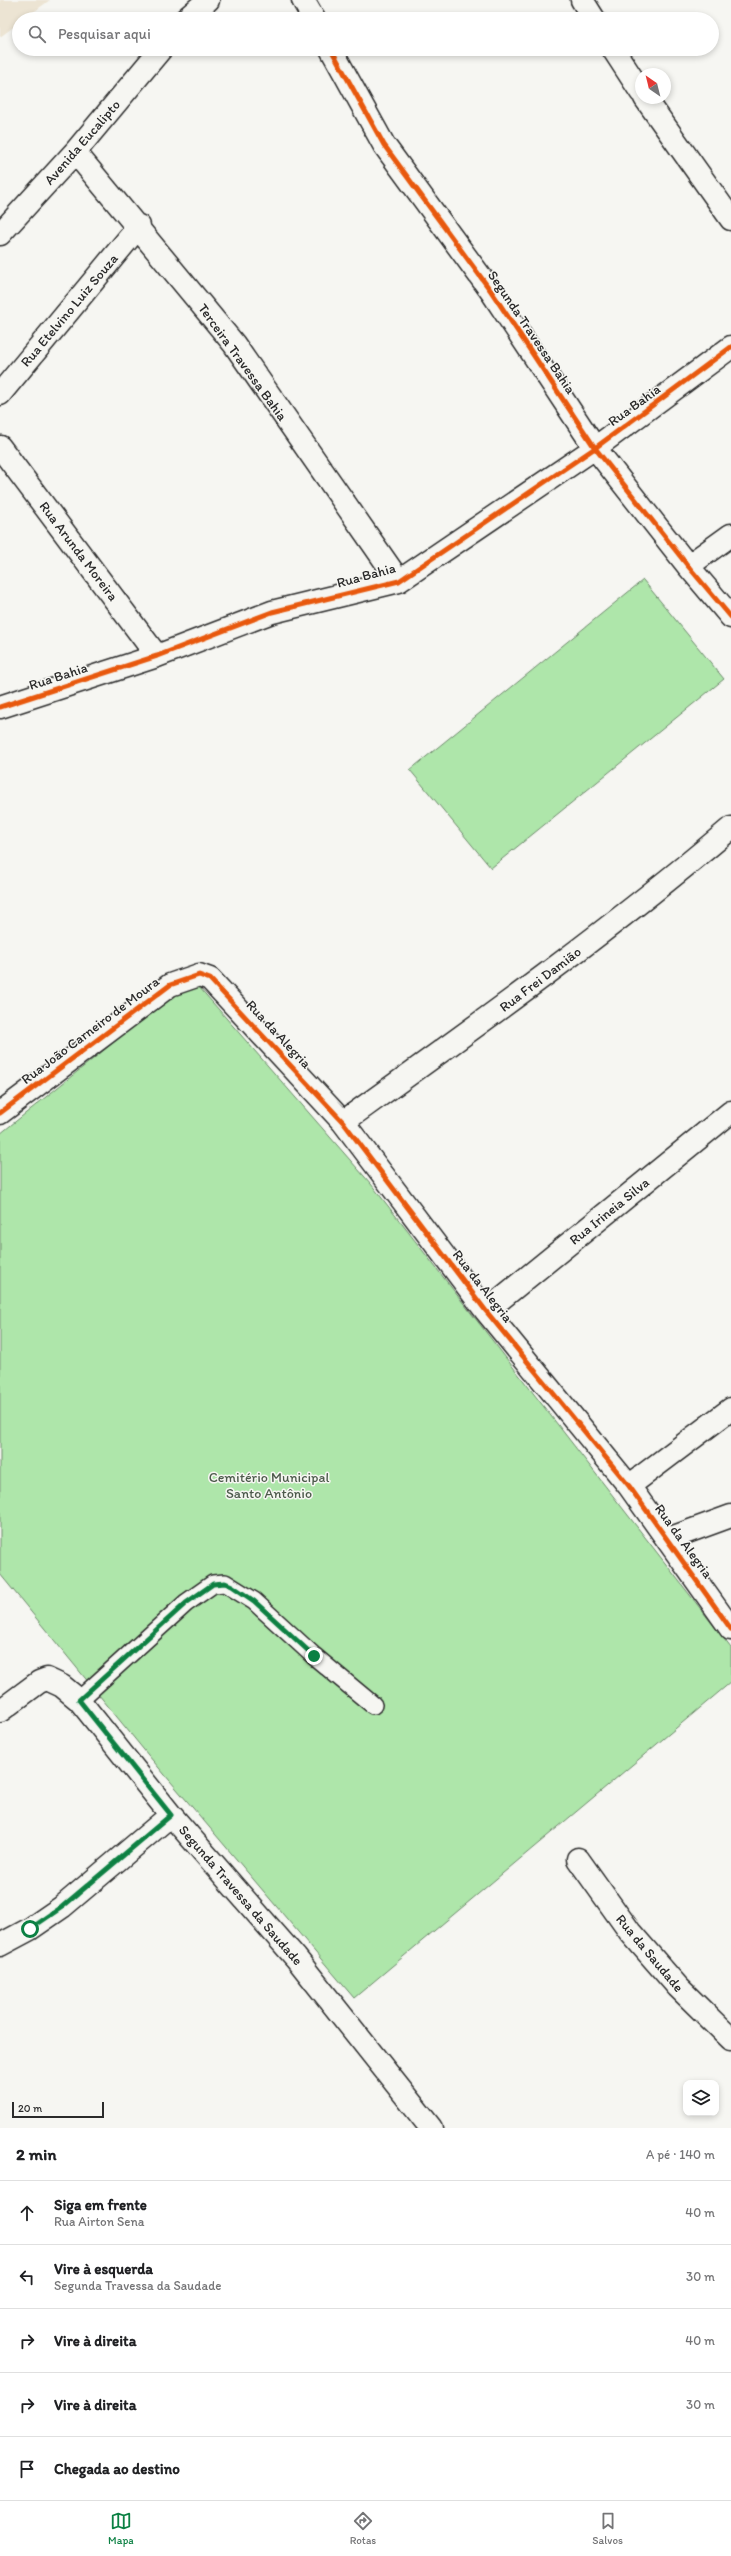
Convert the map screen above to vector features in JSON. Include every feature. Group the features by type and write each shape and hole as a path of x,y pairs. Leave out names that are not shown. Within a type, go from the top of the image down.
{"street":[{"path":"194,12 208,0"},
{"path":"302,0 310,12"},
{"path":"582,0 590,12"},
{"name":"Avenida Eucalipto","path":"0,234 75,152 155,56"},
{"name":"Segunda Travessa Bahia","path":"335,56 384,145 491,291 595,448 688,566 731,617"},
{"path":"618,56 635,83"},
{"path":"649,104 731,219"},
{"name":"Terceira Travessa Bahia","path":"75,152 139,226 234,344 399,581"},
{"name":"Rua Etelvino Luiz Souza","path":"0,394 139,226"},
{"name":"Rua Bahia","path":"0,707 157,656 272,612 399,581 595,448 731,347"},
{"name":"Rua Arunda Moreira","path":"0,447 157,656"},
{"path":"688,566 731,535"},
{"name":"Rua Frei Damião","path":"343,1122 527,989 682,869 731,828"},
{"name":"Rua da Alegria","path":"199,975 217,985 343,1122 486,1311 630,1486 731,1629"},
{"name":"Rua João Carneiro de Moura","path":"0,1113 170,985 199,975"},
{"name":"Rua Irineia Silva","path":"486,1311 731,1112"},
{"path":"630,1486 731,1408"},
{"path":"668,1539 731,1516"},
{"name":"Segunda Travessa da Saudade","path":"0,1710 39,1682 47,1679 62,1686 79,1700 171,1815 296,1958 431,2128"},
{"path":"0,1945 30,1929 62,1907 171,1815"},
{"name":"Rua da Saudade","path":"578,1859 630,1932 678,1987 731,2039"}],"lane":[{"path":"79,1700 186,1603 213,1584 225,1583 254,1601 314,1656 373,1705"}],"shaded area":[{"path":"0,0 50,0 34,12 12,12 12,28 0,37"}],"green space":[{"path":"643,580 724,679 491,868 410,770"},
{"name":"Cemitério Municipal Santo Antônio","path":"192,979 371,1184 731,1648 731,1682 354,1998 148,1755 0,1574 0,1134"}],"cycle path":[{"path":"335,56 384,145 491,291 595,448 688,566 731,617"},
{"path":"0,707 157,656 272,612 399,581 595,448 731,347"},
{"path":"0,1113 170,985 199,975 210,979 343,1122 486,1311 629,1486 731,1629"}],"route":[{"path":"30,1929 62,1907 171,1815 79,1700 186,1603 213,1584 225,1583 254,1601 314,1656"}]}
